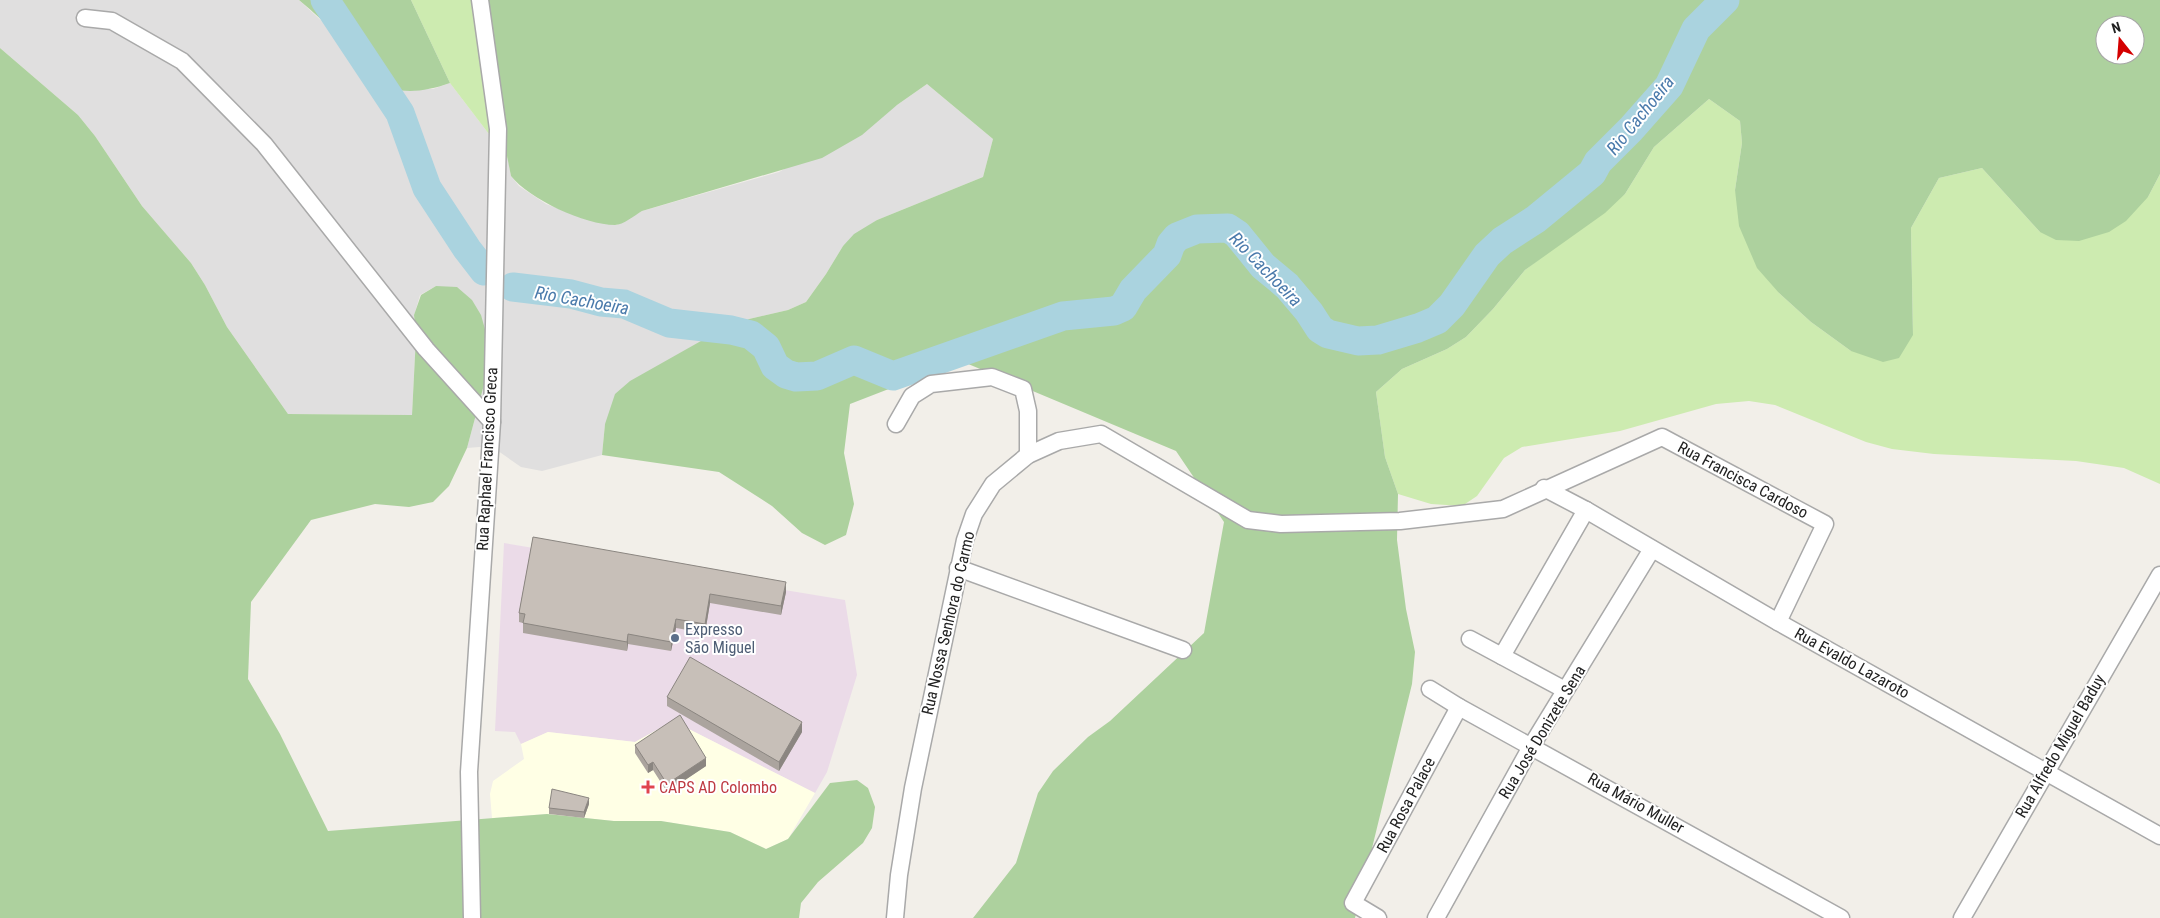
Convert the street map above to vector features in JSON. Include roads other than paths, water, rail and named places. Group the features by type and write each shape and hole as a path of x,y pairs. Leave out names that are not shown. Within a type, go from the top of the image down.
{"street":[{"name":"Rua Raphael Francisco Greca","path":"472,918 469,772 492,422 498,129 480,0"},
{"path":"85,18 112,22 182,61 264,144 426,349 492,422"},
{"path":"896,424 912,396 931,384 992,377 1022,389 1028,411 1028,455"},
{"name":"Rua Nossa Senhora do Carmo","path":"895,918 899,875 913,788 958,568 974,514 993,484 1028,455 1059,440 1101,434 1248,520 1281,524 1400,521 1503,509 1544,488 1662,437"},
{"name":"Rua Francisca Cardoso","path":"1662,437 1825,524 1778,622"},
{"name":"Rua Evaldo Lazaroto","path":"1544,488 1586,510 1778,622 2046,770 2160,836"},
{"path":"1502,656 1586,510"},
{"name":"Rua José Donizete Sena","path":"1436,918 1532,745 1652,549"},
{"path":"958,568 1183,650"},
{"name":"Rua Alfredo Miguel Baduy","path":"1962,918 2160,575"},
{"path":"1470,639 1565,690"},
{"name":"Rua Mário Muller","path":"1430,689 1459,707 1532,745 1842,918"},
{"name":"Rua Rosa Palace","path":"1378,918 1353,903 1459,707"}],"waterway":[{"name":"Rio Cachoeira","path":"325,0 400,113 427,188 467,249 484,271"},
{"name":"Rio Cachoeira","path":"513,287 571,294 601,302 624,304 669,323 731,330 751,335 766,347 775,366 786,374 796,377 817,376 854,360 893,376 1063,316 1114,311 1123,307 1133,290 1167,255 1171,244 1177,237 1197,229 1228,228 1237,234 1263,266 1287,286 1309,312 1320,329 1328,334 1358,341 1378,340 1437,320 1452,305 1487,255 1502,241 1536,219 1592,173 1598,162 1631,129 1669,86 1696,29 1725,0"}],"place":[{"name":"Expresso São Miguel","path":"675,638"},
{"name":"CAPS AD Colombo","path":"648,787"}]}
